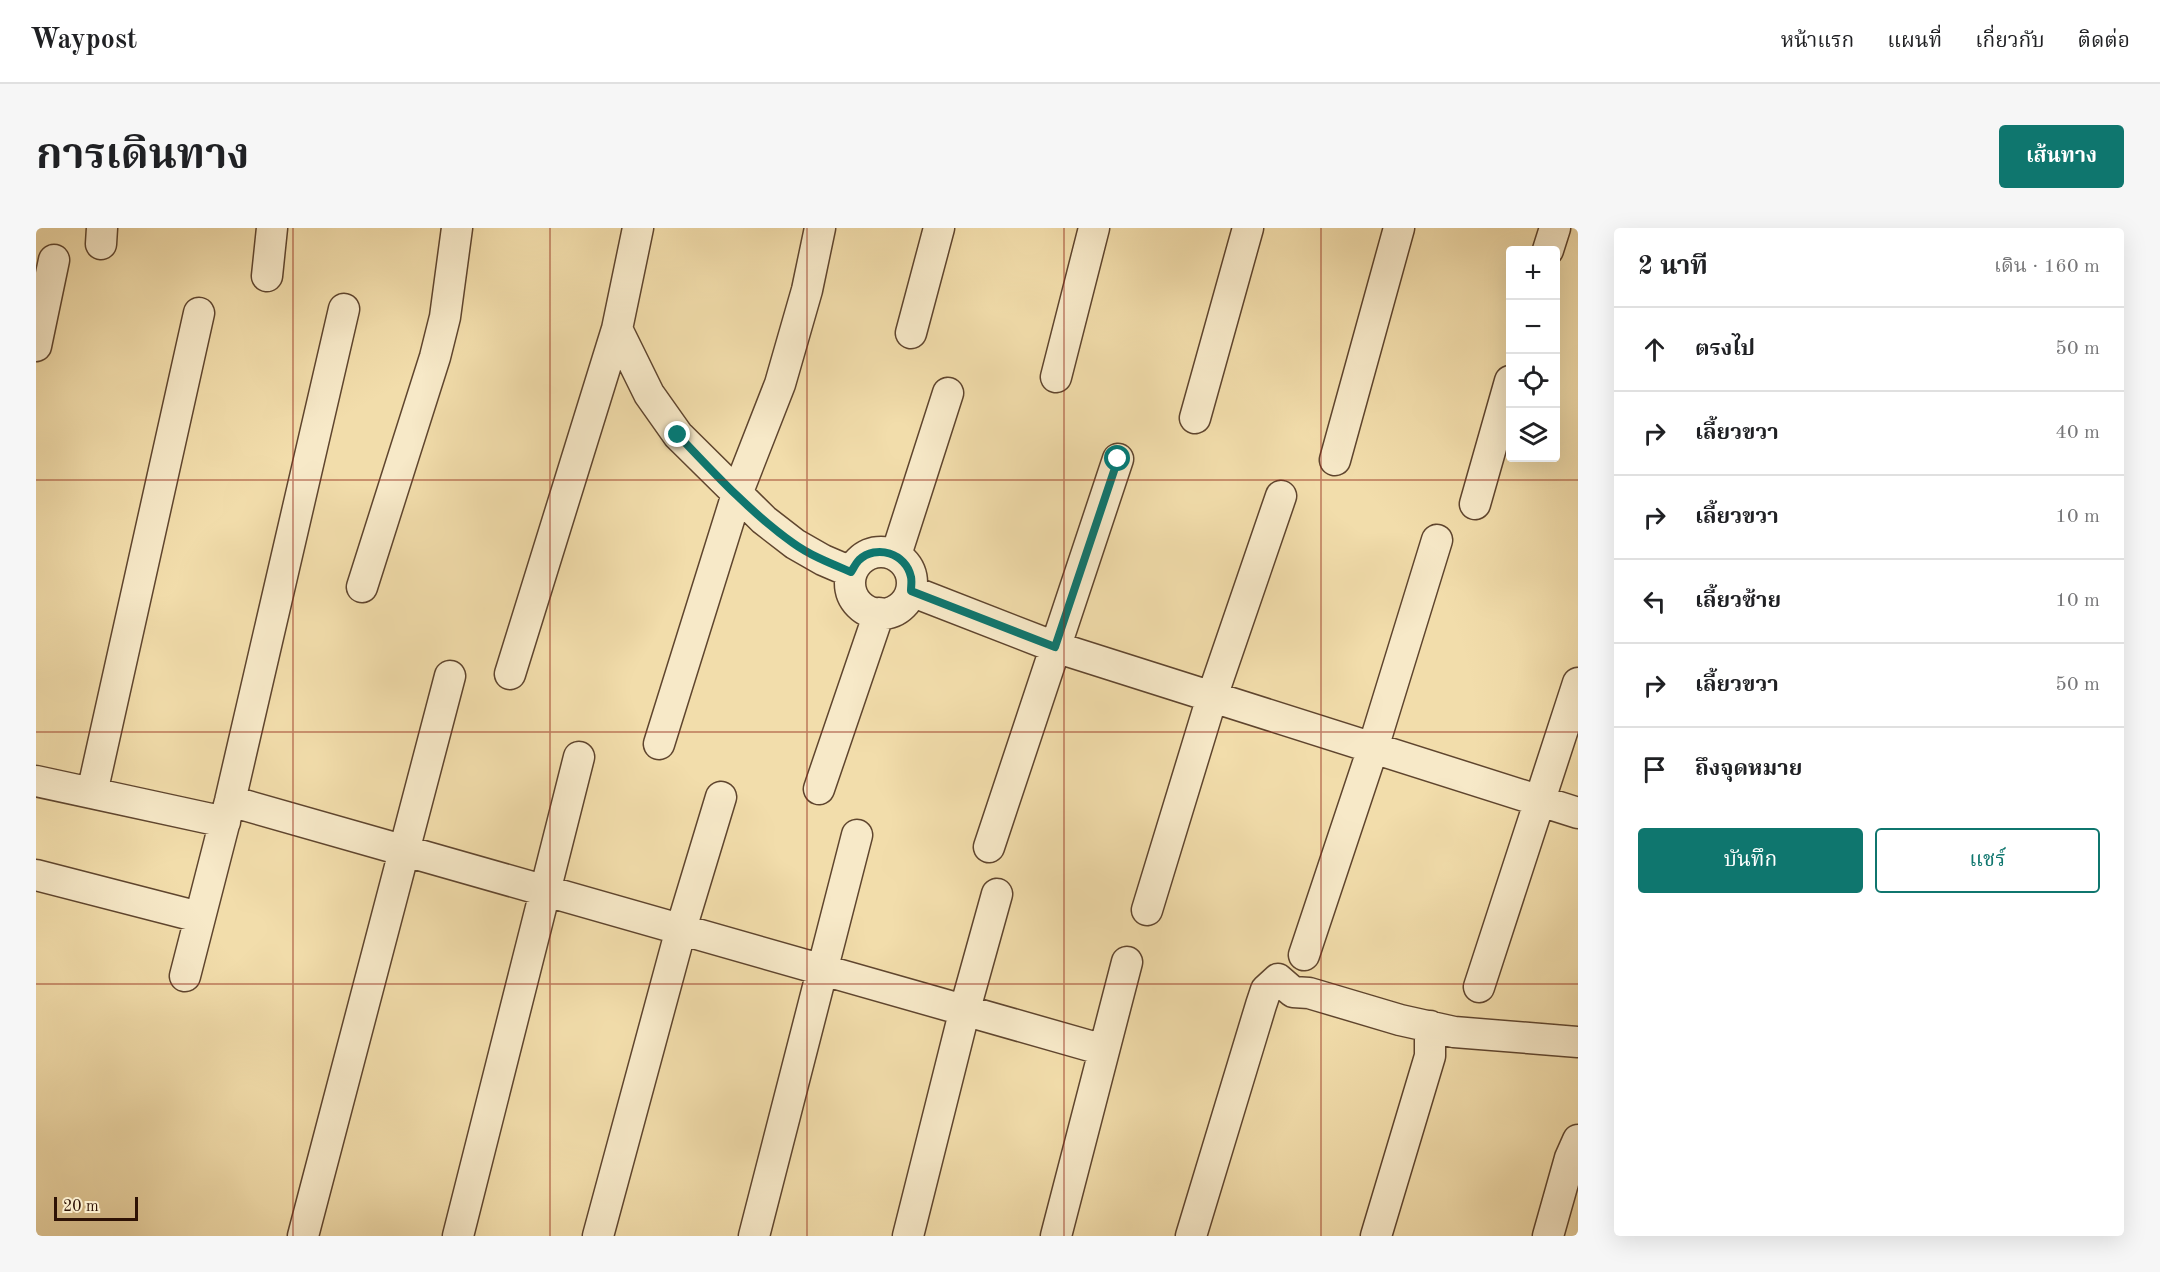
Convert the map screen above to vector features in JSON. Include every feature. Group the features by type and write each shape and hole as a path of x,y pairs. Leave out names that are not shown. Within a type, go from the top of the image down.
{"street":[{"path":"267,276 272,228"},
{"path":"362,587 435,357 445,317 457,228"},
{"path":"510,674 617,329 638,228"},
{"path":"659,744 737,494 780,384 807,290 820,228"},
{"path":"911,333 939,228"},
{"path":"1056,377 1094,228"},
{"path":"1196,418 1248,228"},
{"path":"1335,460 1399,228"},
{"path":"1549,246 1555,228"},
{"path":"36,346 54,260"},
{"path":"185,976 228,811 344,309"},
{"path":"92,793 199,313"},
{"path":"617,329 649,394 678,435 764,520 795,544 851,572"},
{"path":"896,555 948,393"},
{"path":"1475,504 1506,395"},
{"path":"989,847 1118,459"},
{"path":"1146,910 1212,698 1281,496"},
{"path":"1304,956 1373,748 1437,540"},
{"path":"882,552 896,555 906,564 911,577 911,591 906,600 897,608 886,613 867,610 858,604 850,586 851,572 858,561 869,553 882,552"},
{"path":"911,591 1055,647 1578,813"},
{"path":"819,789 879,613"},
{"path":"303,1236 450,676"},
{"path":"1479,987 1578,683"},
{"path":"458,1236 579,757"},
{"path":"36,781 92,793 228,811 405,850 1104,1050"},
{"path":"598,1236 681,929 721,797"},
{"path":"754,1236 857,835"},
{"path":"36,875 199,917"},
{"path":"908,1236 965,1009 997,894"},
{"path":"1056,1236 1127,962"},
{"path":"1191,1236 1266,990 1278,979 1293,992 1309,993 1400,1020 1462,1033 1578,1042"},
{"path":"1376,1236 1430,1056 1430,1026"},
{"path":"1548,1236 1570,1158 1578,1140"}],"route":[{"path":"678,435 764,520 795,544 823,560 851,572 858,561 869,553 882,552 896,555 906,564 911,577 911,591 1055,647 1118,459"}]}
